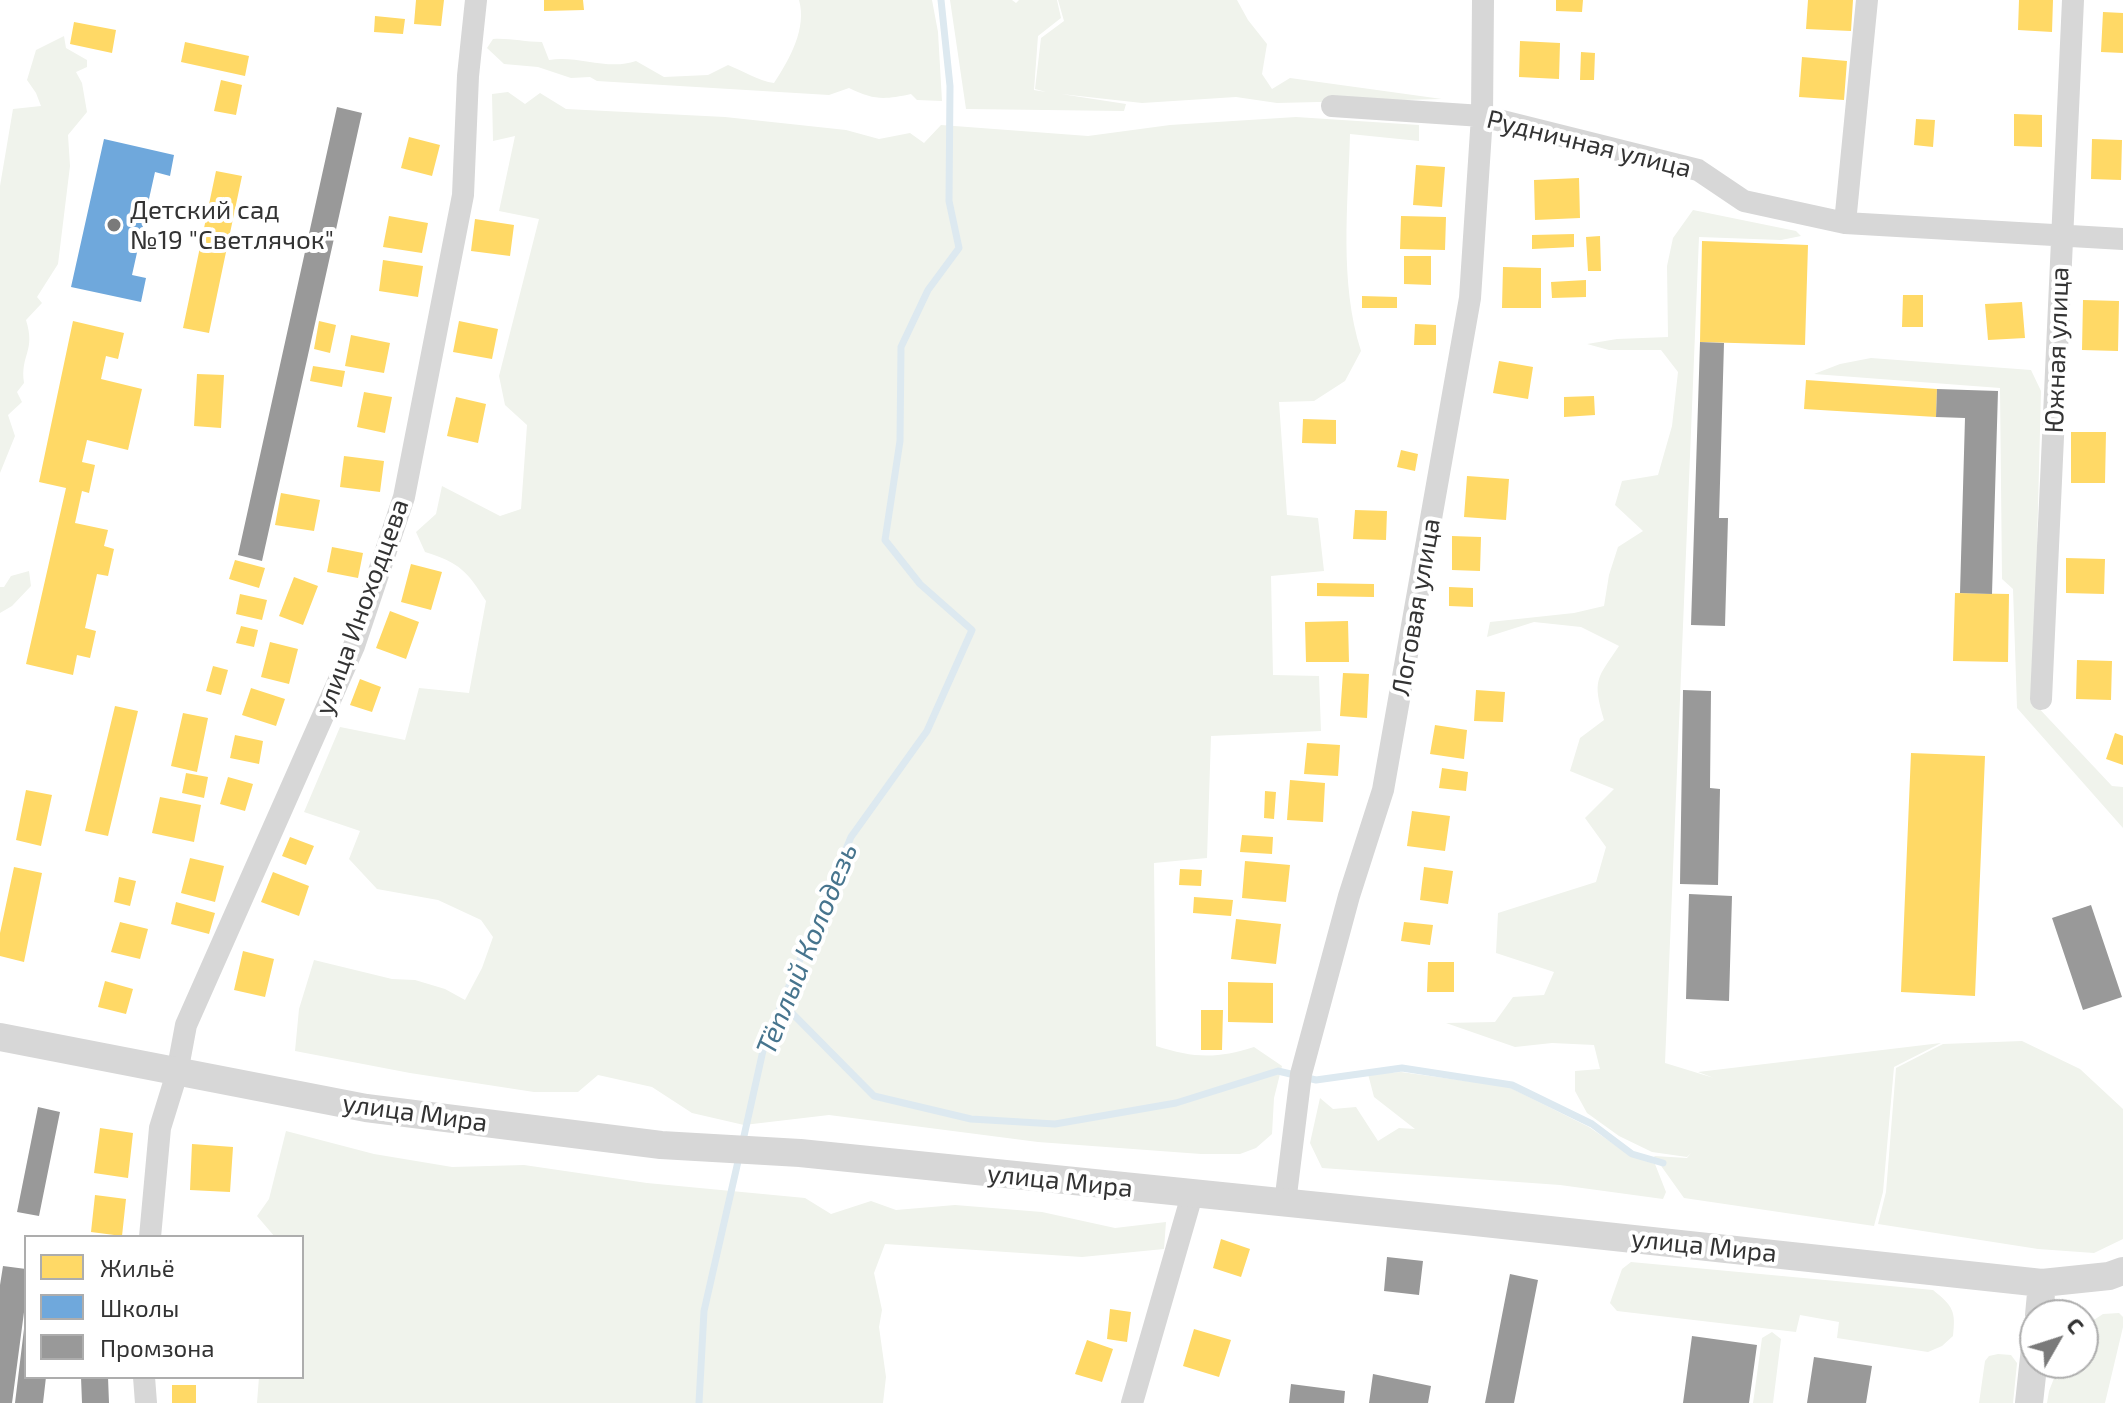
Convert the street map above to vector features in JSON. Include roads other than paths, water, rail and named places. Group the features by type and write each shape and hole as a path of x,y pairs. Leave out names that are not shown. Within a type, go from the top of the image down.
{"street":[{"name":"улица Иноходцева","path":"150,1235 160,1128 177,1073 186,1025 354,646 404,497 463,195 468,76 476,0"},
{"name":"Логовая улица","path":"1285,1203 1299,1080 1386,774 1470,298 1482,116 1483,0"},
{"path":"1845,223 1867,0"},
{"name":"Южная улица","path":"2041,699 2073,0"},
{"name":"Рудничная улица","path":"1332,106 1482,116 1698,170 1744,201 1845,223 2123,239"},
{"name":"улица Мира","path":"0,1037 366,1108 661,1145 800,1153 2042,1283 2109,1276 2123,1271"},
{"path":"1132,1403 1192,1195"},
{"path":"2040,1299 2042,1283"},
{"path":"144,1379 146,1403"},
{"path":"2029,1403 2032,1379"}],"waterway":[{"name":"Тёплый Колодезь","path":"742,1145 764,1046 851,837 927,731 972,630 920,584 885,540 900,441 901,347 928,290 959,248 949,201 950,86 941,0"},
{"path":"782,1003 874,1096 971,1119 1055,1124 1176,1103 1278,1071 1316,1080 1402,1068 1512,1085 1592,1124 1632,1154 1663,1163"},
{"name":"Тёплый Колодезь","path":"699,1403 704,1311 739,1157"}],"place":[{"name":"Детский сад №19 \"Светлячок\"","path":"114,225"}]}
